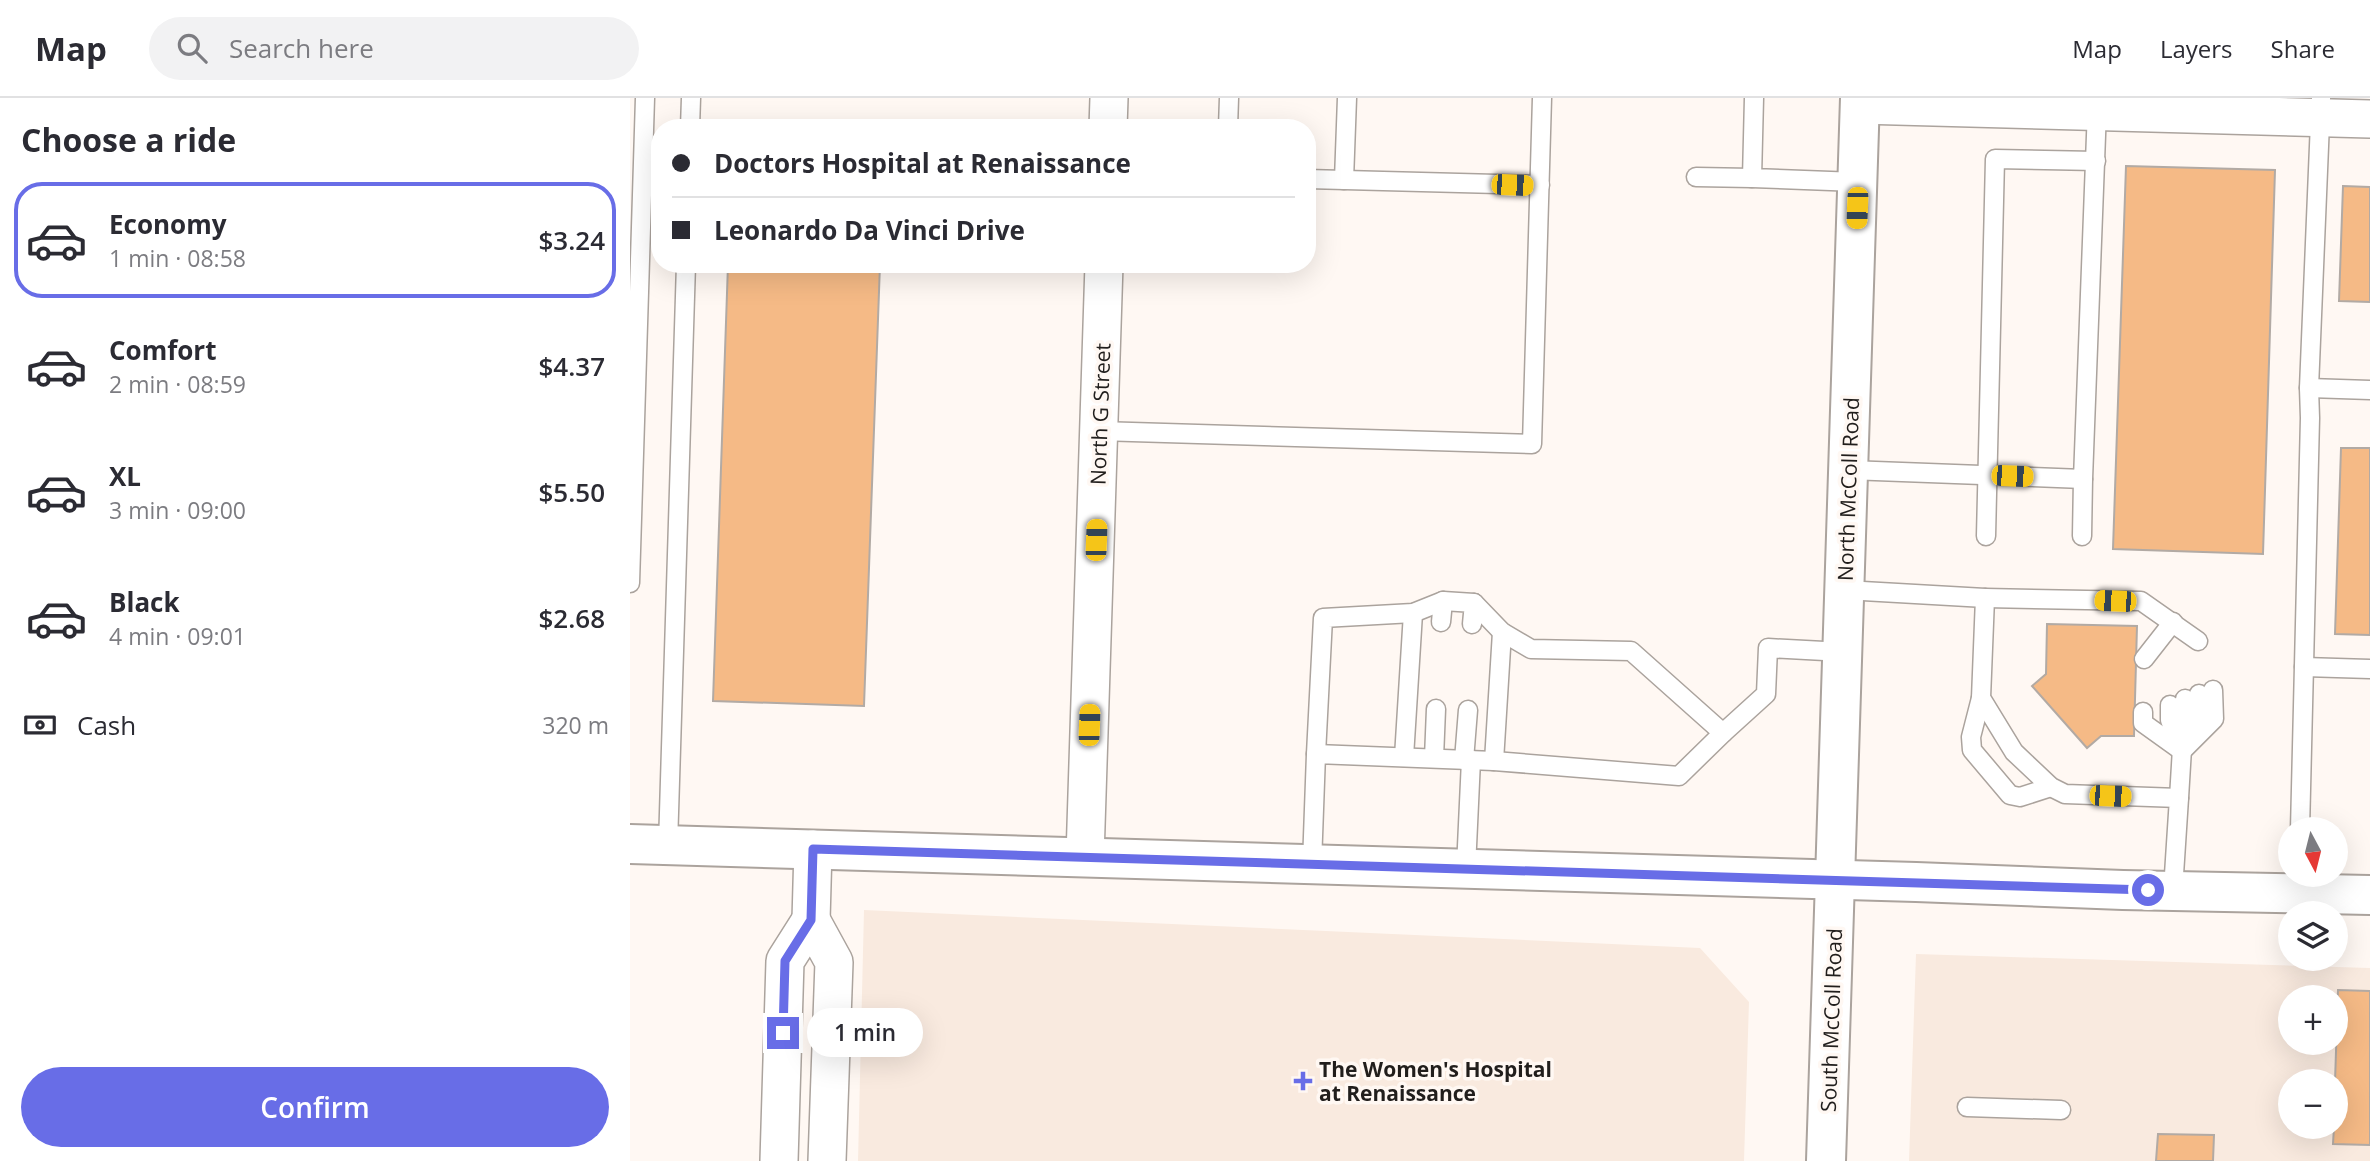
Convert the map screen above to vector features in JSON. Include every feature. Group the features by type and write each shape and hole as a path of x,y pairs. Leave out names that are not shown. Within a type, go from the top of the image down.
{"main road":[{"name":"North McColl Road","path":"1836,879 1860,102"},
{"path":"630,844 1836,879 2110,890 2278,885"},
{"name":"South McColl Road","path":"1826,1161 1836,879"},
{"path":"2318,887 2370,895"}],"street":[{"path":"1108,119 1109,98"},
{"path":"1860,102 2321,108 2370,120"},
{"name":"North G Street","path":"1085,857 1104,273"},
{"path":"811,920 785,961 779,1158 827,1159 834,962 811,920 813,849"}],"lane":[{"path":"630,583 645,98"},
{"path":"690,119 691,98"},
{"path":"1228,98 1228,119"},
{"path":"1344,180 1347,98"},
{"path":"1099,431 1532,444 1542,98"},
{"path":"1752,178 1754,98"},
{"path":"2082,536 2097,105"},
{"path":"2301,817 2309,388 2321,108"},
{"path":"1986,536 1994,159 2096,161"},
{"path":"1696,177 1857,182"},
{"path":"1316,179 1540,186"},
{"path":"668,845 686,273"},
{"path":"2309,388 2370,390"},
{"path":"1849,470 2083,479"},
{"path":"1845,590 1985,598 2141,601 2173,622"},
{"path":"1985,598 1981,698 1971,737 1972,750 2010,795 2020,797 2051,787"},
{"path":"1312,864 1322,618 1413,613 1443,601 1474,603 1502,632 1531,649 1631,651 1723,733"},
{"path":"1441,622 1443,601"},
{"path":"1472,624 1474,603"},
{"path":"1404,757 1413,613"},
{"path":"2173,622 2176,648"},
{"path":"2173,622 2176,648"},
{"path":"2173,622 2176,648"},
{"path":"1494,761 1502,632"},
{"path":"1317,754 1494,761 1679,776 1766,694 1768,648 1843,652"},
{"path":"2304,667 2370,669"},
{"path":"1981,698 2014,752 2051,787 2065,794 2179,798"},
{"path":"2177,702 2143,723 2182,751"},
{"path":"2177,702 2214,719 2182,751"},
{"path":"2173,890 2182,751 2177,702"},
{"path":"1434,758 1436,709"},
{"path":"1466,868 1468,710"},
{"path":"1967,1107 2061,1110"}],"shaded area":[{"name":"The Women's Hospital at Renaissance","path":"864,910 1700,948 1749,1002 1744,1161 858,1161"},
{"path":"1916,954 2278,965 2278,971 2348,971 2348,967 2370,968 2370,1161 1909,1161"}],"building":[{"path":"2126,166 2275,170 2263,554 2113,549"},
{"path":"2343,186 2370,187 2370,302 2339,301"},
{"path":"728,273 880,273 864,706 713,701"},
{"path":"2341,448 2370,448 2370,635 2335,634"},
{"path":"2047,624 2137,626 2134,736 2101,736 2087,748 2032,686 2046,674"},
{"path":"2348,990 2370,991 2370,1145 2333,1144 2333,1139 2348,1139 2348,1069 2335,1069 2336,1055 2348,1055"},
{"path":"2158,1134 2214,1135 2213,1161 2156,1161"}],"place":[{"name":"The Women's Hospital at Renaissance","path":"1303,1081"}],"route":[{"path":"783,1033 785,961 811,920 813,849 2148,890"}]}
